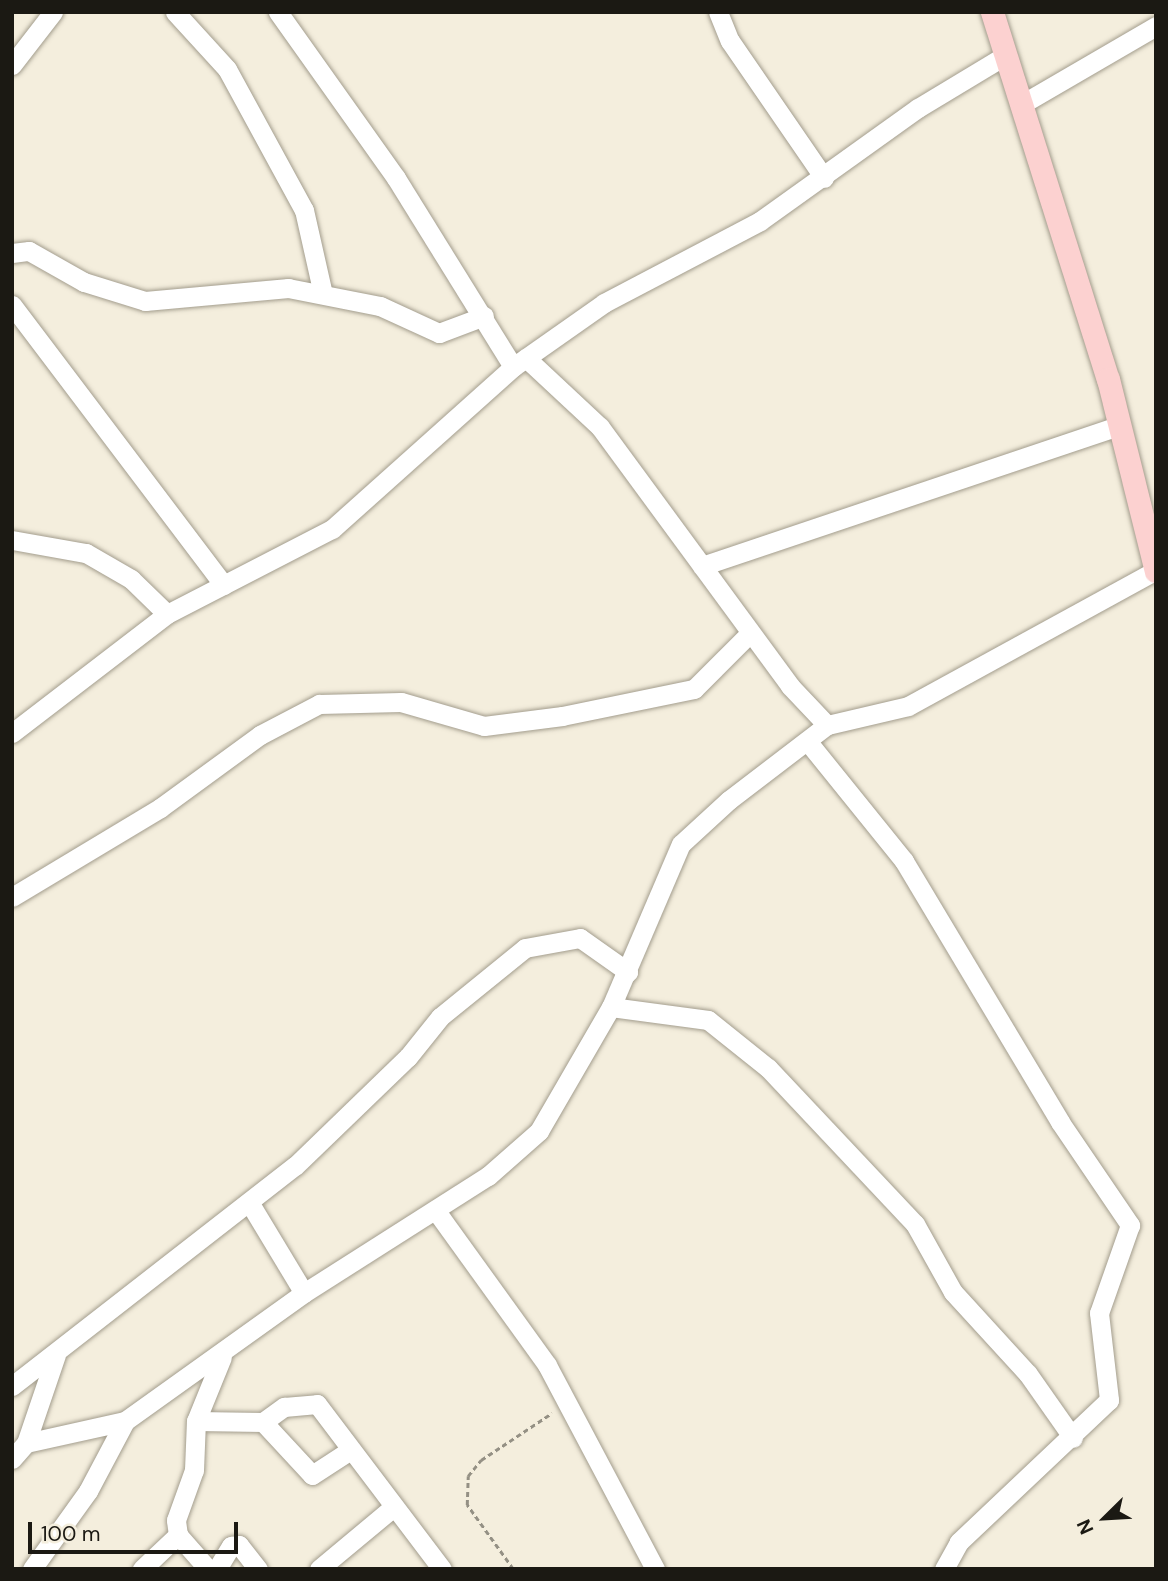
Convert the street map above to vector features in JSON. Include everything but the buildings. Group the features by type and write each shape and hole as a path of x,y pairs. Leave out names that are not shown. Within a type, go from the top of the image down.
{"main road":[{"path":"992,12 1148,512 1156,571"}],"street":[{"path":"12,65 53,12"},
{"path":"175,12 227,69 304,210 323,294"},
{"path":"278,12 484,316 520,363 600,427 750,633 827,725"},
{"path":"718,12 730,41 824,178"},
{"path":"1022,104 1156,26"},
{"path":"12,733 167,614 332,529 520,363 604,303 760,222 918,108 1006,55"},
{"path":"12,253 29,251 84,282 145,301 288,288 380,306 439,333 484,316"},
{"path":"12,305 224,584"},
{"path":"702,566 1119,426"},
{"path":"12,540 86,553 131,579 167,614"},
{"path":"26,1443 125,1421 222,1357 304,1293 436,1211 539,1131 611,1007 681,844 827,725 908,706 1156,571"},
{"path":"12,897 160,807 260,735 318,704 401,702 484,726 562,716 694,688 750,633"},
{"path":"808,742 904,861 1060,1122 1130,1225 1099,1313 1109,1399 1073,1437 959,1542 944,1569"},
{"path":"12,1386 56,1355 101,1311 248,1202 342,1125 440,1017 525,948 580,938 628,972"},
{"path":"611,1007 708,1020 768,1069 915,1224 953,1292 1028,1374 1073,1437"},
{"path":"248,1202 304,1293"},
{"path":"436,1211 568,1404 655,1569"},
{"path":"12,1459 26,1443 56,1355"},
{"path":"208,1569 178,1535 176,1520 194,1470 196,1422 222,1357"},
{"path":"196,1422 263,1422 309,1400 391,1509 442,1569"},
{"path":"32,1569 88,1491 125,1421"},
{"path":"263,1422 312,1475 348,1451"},
{"path":"319,1569 391,1509"},
{"path":"142,1569 178,1535"},
{"path":"217,1569 231,1546 239,1545 258,1569"}],"path":[{"path":"513,1569 467,1505 468,1476 481,1460 568,1404"}]}
